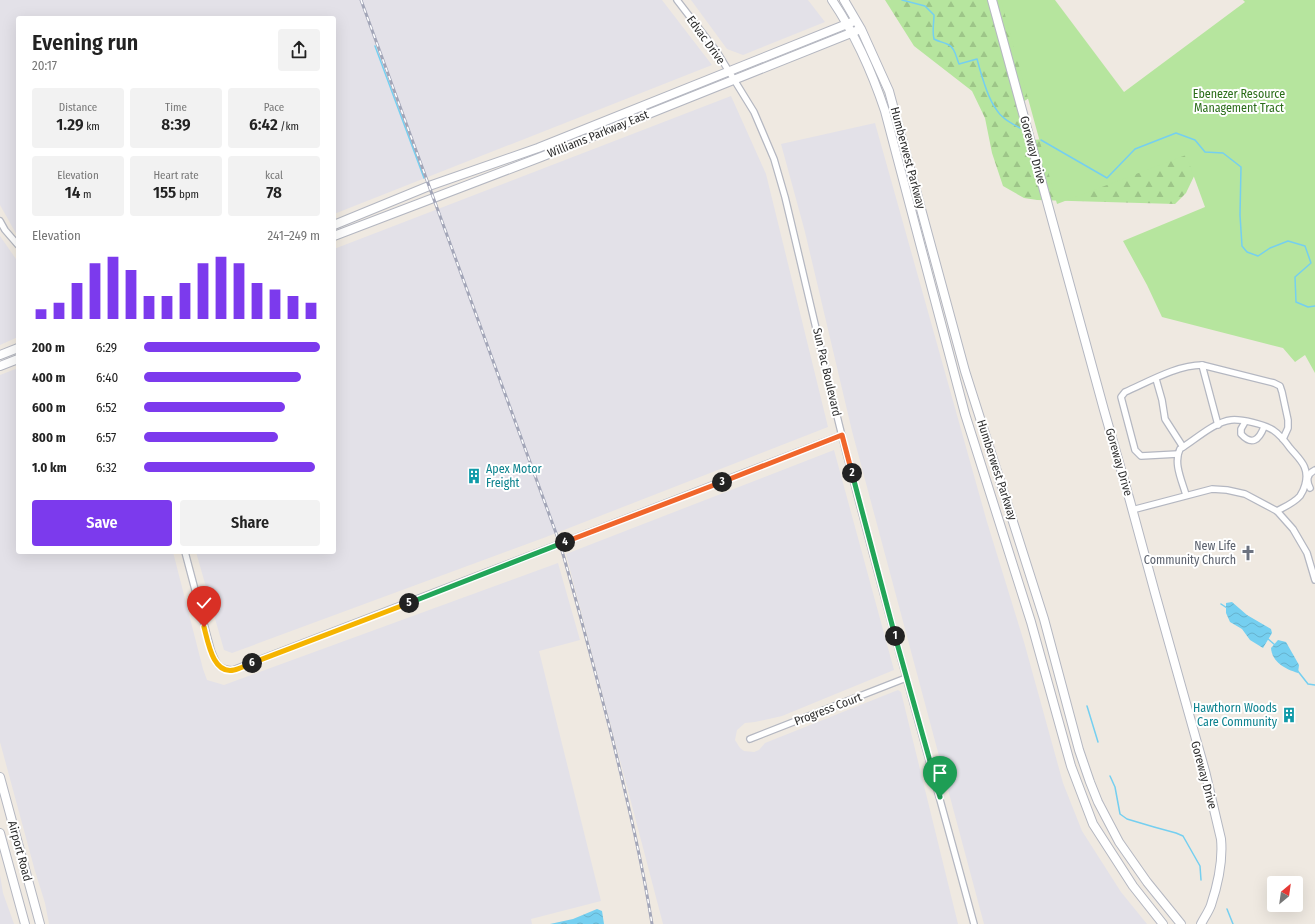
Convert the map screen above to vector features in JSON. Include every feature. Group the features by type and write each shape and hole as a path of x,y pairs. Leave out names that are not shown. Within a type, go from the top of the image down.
{"main road":[{"name":"Humberwest Parkway","path":"832,0 852,33 870,70 885,111 965,414 1031,622 1071,766 1093,824 1132,886 1163,924"},
{"name":"Humberwest Parkway","path":"844,0 861,29 889,91 965,371 1044,619 1079,750 1090,782 1098,802 1119,842 1147,882 1181,924"},
{"name":"Goreway Drive","path":"992,0 1204,771 1221,839 1222,849 1220,866 1211,906 1201,924"},
{"name":"Williams Parkway East","path":"336,224 429,186 538,148 856,20"},
{"name":"Williams Parkway East","path":"336,235 548,155 861,29"},
{"path":"0,355 16,349"},
{"path":"0,366 16,360"},
{"name":"Airport Road","path":"0,777 40,924"},
{"name":"Airport Road","path":"0,833 25,924"}],"street":[{"name":"Edvac Drive","path":"677,0 717,52 734,80"},
{"name":"Sun Pac Boulevard","path":"734,80 762,128 774,159 783,190 842,435 906,678 974,924"},
{"path":"0,221 5,230 16,243"},
{"path":"1178,454 1140,456 1135,450 1121,398 1125,392 1170,372 1191,365 1202,365 1274,383 1280,386 1288,424 1283,439"},
{"path":"1202,365 1218,425"},
{"path":"1156,379 1162,400 1165,419 1183,447"},
{"path":"1186,495 1178,465 1178,454 1180,448 1221,423 1232,420 1252,422 1272,430 1283,439 1305,468 1311,473"},
{"path":"1245,422 1241,428 1241,434 1246,440 1251,441 1256,439 1264,427"},
{"path":"186,554 211,650 216,662 221,668 233,670 340,630 842,435"},
{"path":"1277,511 1300,496 1311,473"},
{"path":"1311,473 1307,480 1313,489"},
{"path":"1306,483 1313,489"},
{"path":"1132,510 1212,489 1227,490 1245,494 1277,511 1293,529 1307,553 1315,580"},
{"name":"Progress Court","path":"750,739 906,678"}],"shaded area":[{"path":"0,0 662,0 712,65 336,213 336,16 16,16 16,233 0,205"},
{"path":"691,0 808,0 825,22 743,55 727,49"},
{"path":"731,96 766,174 828,427 546,537 232,653 224,650 197,554 336,554 336,248"},
{"path":"875,123 987,522 1024,642 1063,783 1082,831 1121,892 1147,924 984,924 852,431 805,232 781,144"},
{"path":"0,236 16,259 16,338 0,345"},
{"path":"16,369 16,554 174,554 207,680 224,685 558,563 580,640 539,651 601,901 531,919 532,924 49,924 45,903 0,742 0,375"},
{"path":"834,450 894,670 782,716 745,723 737,730 735,740 744,751 754,752 759,750 765,743 898,690 901,692 958,924 663,924 566,554"},
{"path":"0,875 3,893 14,924 0,924"}],"green space":[{"path":"885,0 1036,0 1081,63 1023,102 1031,140 1170,131 1197,170 1186,193 1175,204 1037,200 1024,198 1003,186 992,153 985,118 972,91 914,46"},
{"name":"Ebenezer Resource Management Tract","path":"1001,0 1055,0 1124,92 1245,2 1243,0 1315,0 1315,373 1305,355 1295,362 1283,348 1162,317 1147,285 1123,241 1205,207 1186,155 1057,204"}],"water":[{"path":"1232,602 1247,615 1271,629 1272,633 1263,648 1250,640 1242,629 1230,622 1226,613 1226,603"},
{"path":"1278,640 1286,642 1299,665 1298,673 1284,667 1274,657 1271,648"},
{"path":"597,909 602,911 604,924 550,924 573,919"}],"waterway":[{"path":"902,0 925,6 934,15 934,39 950,45 955,52 959,64 977,59 993,104 1003,118 1020,128"},
{"path":"375,46 424,178"},
{"path":"1041,140 1107,178 1135,149 1176,133 1195,140 1205,152 1223,153 1241,167 1240,215 1242,246 1247,252 1258,256 1270,248 1288,241 1305,246 1311,263 1295,277 1296,302 1308,307 1315,306"},
{"path":"1221,604 1227,608"},
{"path":"1267,638 1275,645"},
{"path":"1297,670 1308,684 1315,685"},
{"path":"1087,706 1098,742"},
{"path":"1110,776 1115,787 1120,814 1127,819 1183,836 1200,866 1201,880"},
{"path":"1227,909 1233,924"}],"railway":[{"path":"361,0 560,544 612,737 629,807 652,924"}],"place":[{"name":"Apex Motor Freight","path":"474,476"},
{"name":"New Life Community Church","path":"1248,553"},
{"name":"Hawthorn Woods Care Community","path":"1289,715"}],"route":[{"path":"204,627 216,662 221,668 233,670 340,630 842,435 906,678 940,797"}]}
